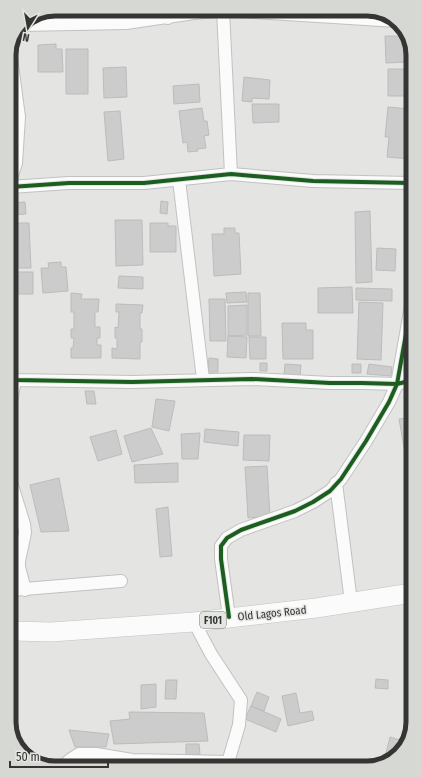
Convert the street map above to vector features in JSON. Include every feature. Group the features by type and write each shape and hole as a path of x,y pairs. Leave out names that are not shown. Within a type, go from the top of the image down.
{"main road":[{"name":"Old Lagos Road","path":"16,631 51,632 194,622 316,608 406,593"}],"street":[{"path":"30,25 126,23 178,16"},
{"path":"223,16 231,174"},
{"path":"318,16 384,20"},
{"path":"16,95 19,117 16,163"},
{"path":"16,187 69,183 144,183 231,174 313,182 406,183"},
{"path":"179,180 203,379"},
{"path":"228,617 221,559 221,546 227,538 241,530 295,511 330,491 366,441 389,402 397,384 406,334"},
{"path":"16,380 132,382 203,379 252,379 397,384 406,382"},
{"path":"336,483 351,602"},
{"path":"16,498 24,524 25,533 19,567 25,590"},
{"path":"16,590 121,581"},
{"path":"194,622 211,654 241,700 239,725 229,761"},
{"path":"69,761 79,754 96,754 132,760 156,761"}],"building":[{"path":"385,36 401,36 405,47 406,62 386,63"},
{"path":"56,44 56,49 62,49 63,72 38,72 38,45"},
{"path":"66,49 88,49 88,94 66,94"},
{"path":"126,67 127,97 104,98 103,68"},
{"path":"388,69 406,69 406,96 388,96"},
{"path":"244,77 270,80 269,99 252,98 252,102 242,101"},
{"path":"199,84 200,102 174,104 173,86"},
{"path":"252,104 279,104 279,122 253,123"},
{"path":"388,107 406,109 406,159 387,157 389,137 385,137"},
{"path":"202,108 204,121 207,121 209,135 204,136 206,148 188,152 187,142 183,143 179,111"},
{"path":"120,111 124,159 108,161 104,112"},
{"path":"161,201 168,202 167,214 160,213"},
{"path":"25,202 26,214 16,215 16,203"},
{"path":"370,211 372,282 356,283 355,212"},
{"path":"115,220 142,220 143,265 116,266"},
{"path":"16,223 29,223 31,268 16,268"},
{"path":"150,223 168,223 168,226 176,226 176,252 150,252"},
{"path":"224,228 235,228 235,233 239,233 241,274 214,276 212,234 224,234"},
{"path":"377,248 396,249 395,271 376,270"},
{"path":"61,262 61,267 66,267 68,291 43,293 41,268 49,268 48,263"},
{"path":"16,272 33,272 33,294 16,294"},
{"path":"119,276 143,277 143,289 118,288"},
{"path":"352,287 353,313 318,313 318,288"},
{"path":"356,288 392,289 392,301 356,300"},
{"path":"246,292 247,302 227,303 226,293"},
{"path":"71,293 82,294 81,299 99,299 98,312 95,312 95,327 100,327 100,338 97,338 97,345 101,345 101,358 71,358 71,348 73,348 74,338 71,338 71,329 74,329 74,312 71,312"},
{"path":"248,293 260,293 261,336 248,336"},
{"path":"209,299 225,299 226,341 210,341"},
{"path":"359,302 383,303 381,360 357,359"},
{"path":"116,304 143,305 142,313 140,313 142,342 140,342 140,359 112,358 112,348 117,349 115,327 118,328 119,312 116,312"},
{"path":"247,305 247,335 228,336 228,306"},
{"path":"282,323 306,323 306,330 313,330 313,359 283,359"},
{"path":"228,336 247,337 246,358 227,357"},
{"path":"249,337 266,337 266,359 250,359"},
{"path":"209,358 218,359 218,372 208,372"},
{"path":"260,363 267,363 267,371 260,371"},
{"path":"285,364 301,365 300,376 284,374"},
{"path":"352,364 361,364 361,373 352,373"},
{"path":"369,364 392,367 391,376 367,374"},
{"path":"85,391 94,391 96,404 87,404"},
{"path":"156,399 175,401 169,431 152,427"},
{"path":"406,418 406,458 399,419"},
{"path":"151,428 163,454 132,462 124,436"},
{"path":"205,429 239,432 238,446 204,442"},
{"path":"116,430 122,454 98,461 90,437"},
{"path":"200,433 198,459 182,459 181,434"},
{"path":"244,435 270,435 269,461 243,460"},
{"path":"178,463 178,482 135,483 134,465"},
{"path":"267,466 270,516 248,518 245,467"},
{"path":"59,478 69,531 41,532 30,485"},
{"path":"168,507 172,556 160,557 156,509"},
{"path":"376,679 388,680 388,689 375,688"},
{"path":"166,680 177,680 176,699 165,699"},
{"path":"156,684 156,707 141,709 141,685"},
{"path":"257,692 269,697 264,711 251,706"},
{"path":"296,693 300,713 312,711 314,720 288,726 282,696"},
{"path":"251,706 281,719 276,732 245,719"},
{"path":"129,712 204,713 208,741 114,744 110,721 130,719"},
{"path":"69,730 109,734 106,747 75,747"},
{"path":"390,737 401,740 396,748 385,756"},
{"path":"186,744 199,744 200,754 186,755"}],"cycle path":[{"path":"16,187 69,183 144,183 231,174 313,181 406,183"},
{"path":"229,617 221,559 221,546 227,538 241,530 295,511 313,502 330,491 341,479 389,402 397,384 406,334"},
{"path":"16,380 132,382 252,379 330,383 397,384 406,382"}]}
